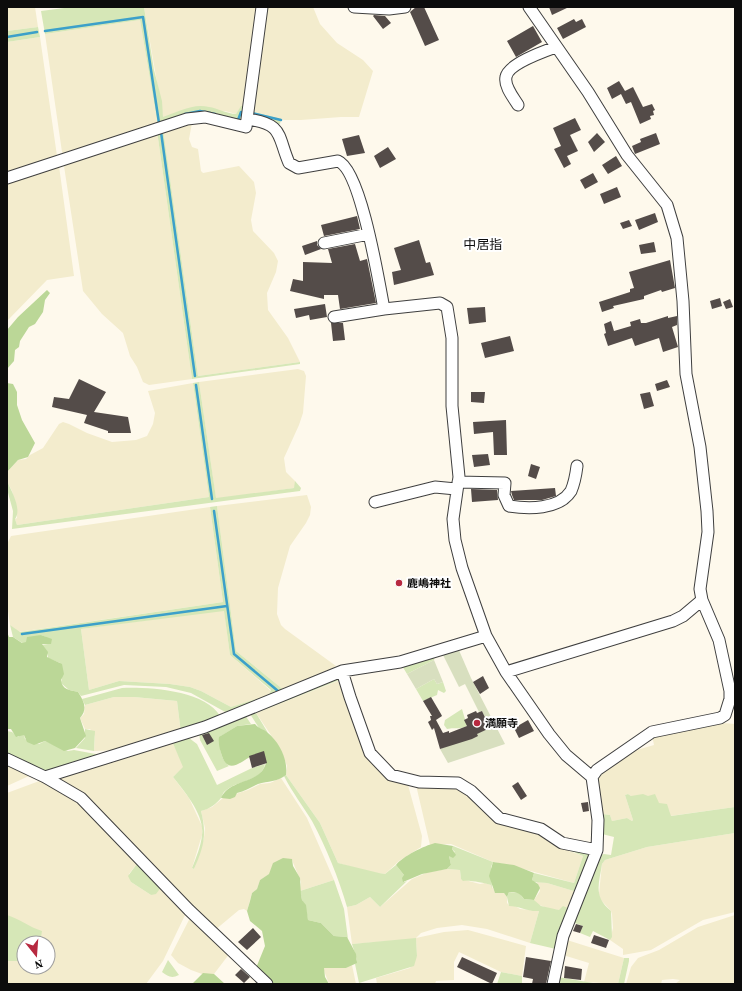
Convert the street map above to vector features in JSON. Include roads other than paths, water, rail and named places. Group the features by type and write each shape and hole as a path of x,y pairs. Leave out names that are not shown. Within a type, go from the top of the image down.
{"street":[{"path":"7,178 187,119 205,117 246,127 262,7"},
{"path":"354,7 376,9 405,7"},
{"path":"529,7 588,92 627,155 667,205 671,213 677,238 683,301 686,374 700,447 707,511 708,532 700,589 702,600 720,640 730,699 730,716 652,732 597,770 592,777"},
{"path":"518,105 508,88 506,77 508,72 525,60 556,47"},
{"path":"247,119 275,128 279,132 289,163 293,166 298,168 338,161 346,166 358,194 369,234 384,309"},
{"path":"324,242 369,234"},
{"path":"334,317 384,309 440,303 444,304 449,311 453,356 452,406 458,466 453,519 455,540 462,568 486,636 506,672 549,734 566,755 592,777 598,820 597,850 563,936 553,984"},
{"path":"375,502 435,487 505,483 504,495 509,506 533,509 551,505 570,491 578,466"},
{"path":"506,672 673,621 683,616 702,600"},
{"path":"45,777 205,728 342,671 400,662 486,636"},
{"path":"342,671 370,753 391,775 419,782 458,783 471,791 499,818 541,829 562,843 597,850"},
{"path":"7,758 45,777 80,798 189,910 267,984"}],"waterway":[{"path":"45,31 143,17 159,123 161,122"},
{"path":"7,37 37,32"},
{"path":"185,114 200,111 215,114"},
{"path":"236,120 238,120 241,112"},
{"path":"252,113 281,120"},
{"path":"161,132 195,376"},
{"path":"196,385 212,499"},
{"path":"214,511 234,654 278,691"},
{"path":"22,634 227,606"}],"place":[{"name":"鹿嶋神社","path":"399,583"},
{"name":"満願寺","path":"477,723"}],"district":[{"name":"中居指","path":"483,244"}]}
